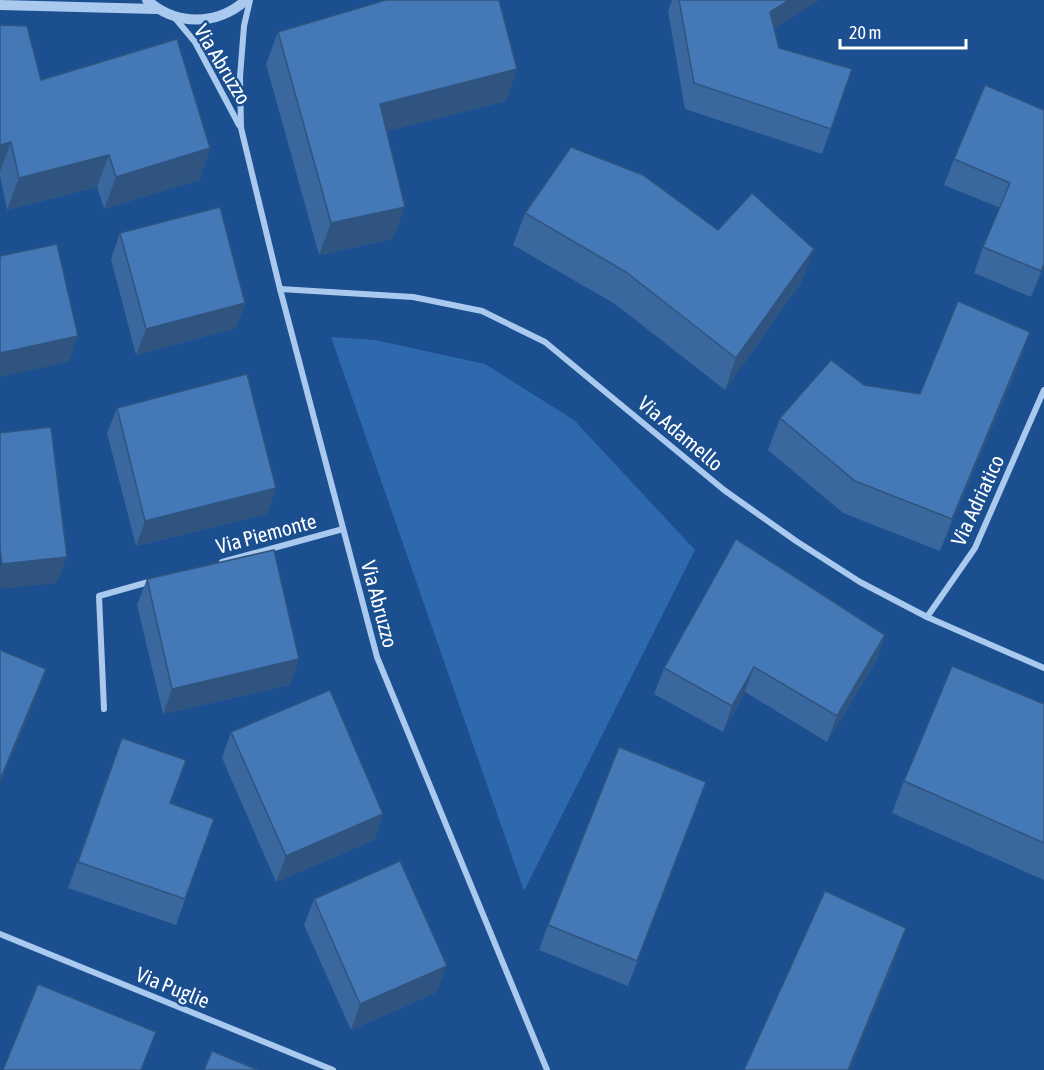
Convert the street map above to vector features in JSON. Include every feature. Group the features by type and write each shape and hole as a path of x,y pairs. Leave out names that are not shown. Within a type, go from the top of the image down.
{"street":[{"path":"147,0 156,9"},
{"path":"0,5 156,9 175,17 196,21 216,18 236,9 248,0"},
{"name":"Via Abruzzo","path":"248,0 241,57 241,128 280,289 377,657 547,1070"},
{"name":"Via Abruzzo","path":"175,17 195,42 241,128"},
{"name":"Via Adamello","path":"280,289 413,297 482,311 545,342 724,490 796,541 860,582 927,617 1044,668"},
{"name":"Via Adriatico","path":"927,617 975,548 1044,390"},
{"name":"Via Piemonte","path":"210,565 343,528"},
{"path":"104,709 99,596 154,581"},
{"name":"Via Puglie","path":"0,934 333,1070"}],"shaded area":[{"path":"331,337 375,340 485,364 574,420 695,550 524,891"}],"building":[{"path":"386,0 499,0 517,69 380,104 405,207 331,223 278,32"},
{"path":"679,0 789,0 770,12 779,48 852,69 831,129 694,83"},
{"path":"0,25 27,26 41,80 177,39 210,148 116,177 109,155 19,178 11,142 0,145"},
{"path":"985,85 1044,110 1044,264 1041,271 983,247 1010,183 954,159"},
{"path":"571,147 643,175 718,230 752,193 814,249 736,358 626,272 525,213"},
{"path":"220,207 245,303 146,329 120,233"},
{"path":"57,244 78,336 0,353 0,256"},
{"path":"958,301 1030,332 952,519 855,481 780,418 831,360 864,385 920,394"},
{"path":"247,374 276,488 145,521 117,408"},
{"path":"51,427 67,557 2,564 0,433"},
{"path":"736,539 885,635 837,716 754,667 732,706 664,668"},
{"path":"274,550 299,659 172,689 147,579"},
{"path":"0,650 46,669 0,780"},
{"path":"952,666 1044,704 1044,843 904,781"},
{"path":"330,690 383,814 286,856 231,732"},
{"path":"122,738 186,760 170,803 214,819 185,899 78,862"},
{"path":"619,747 706,782 637,961 548,925"},
{"path":"400,861 447,966 360,1004 314,899"},
{"path":"825,891 906,928 848,1070 744,1070"},
{"path":"38,984 156,1032 141,1070 3,1070"},
{"path":"212,1051 258,1070 204,1070"}]}
